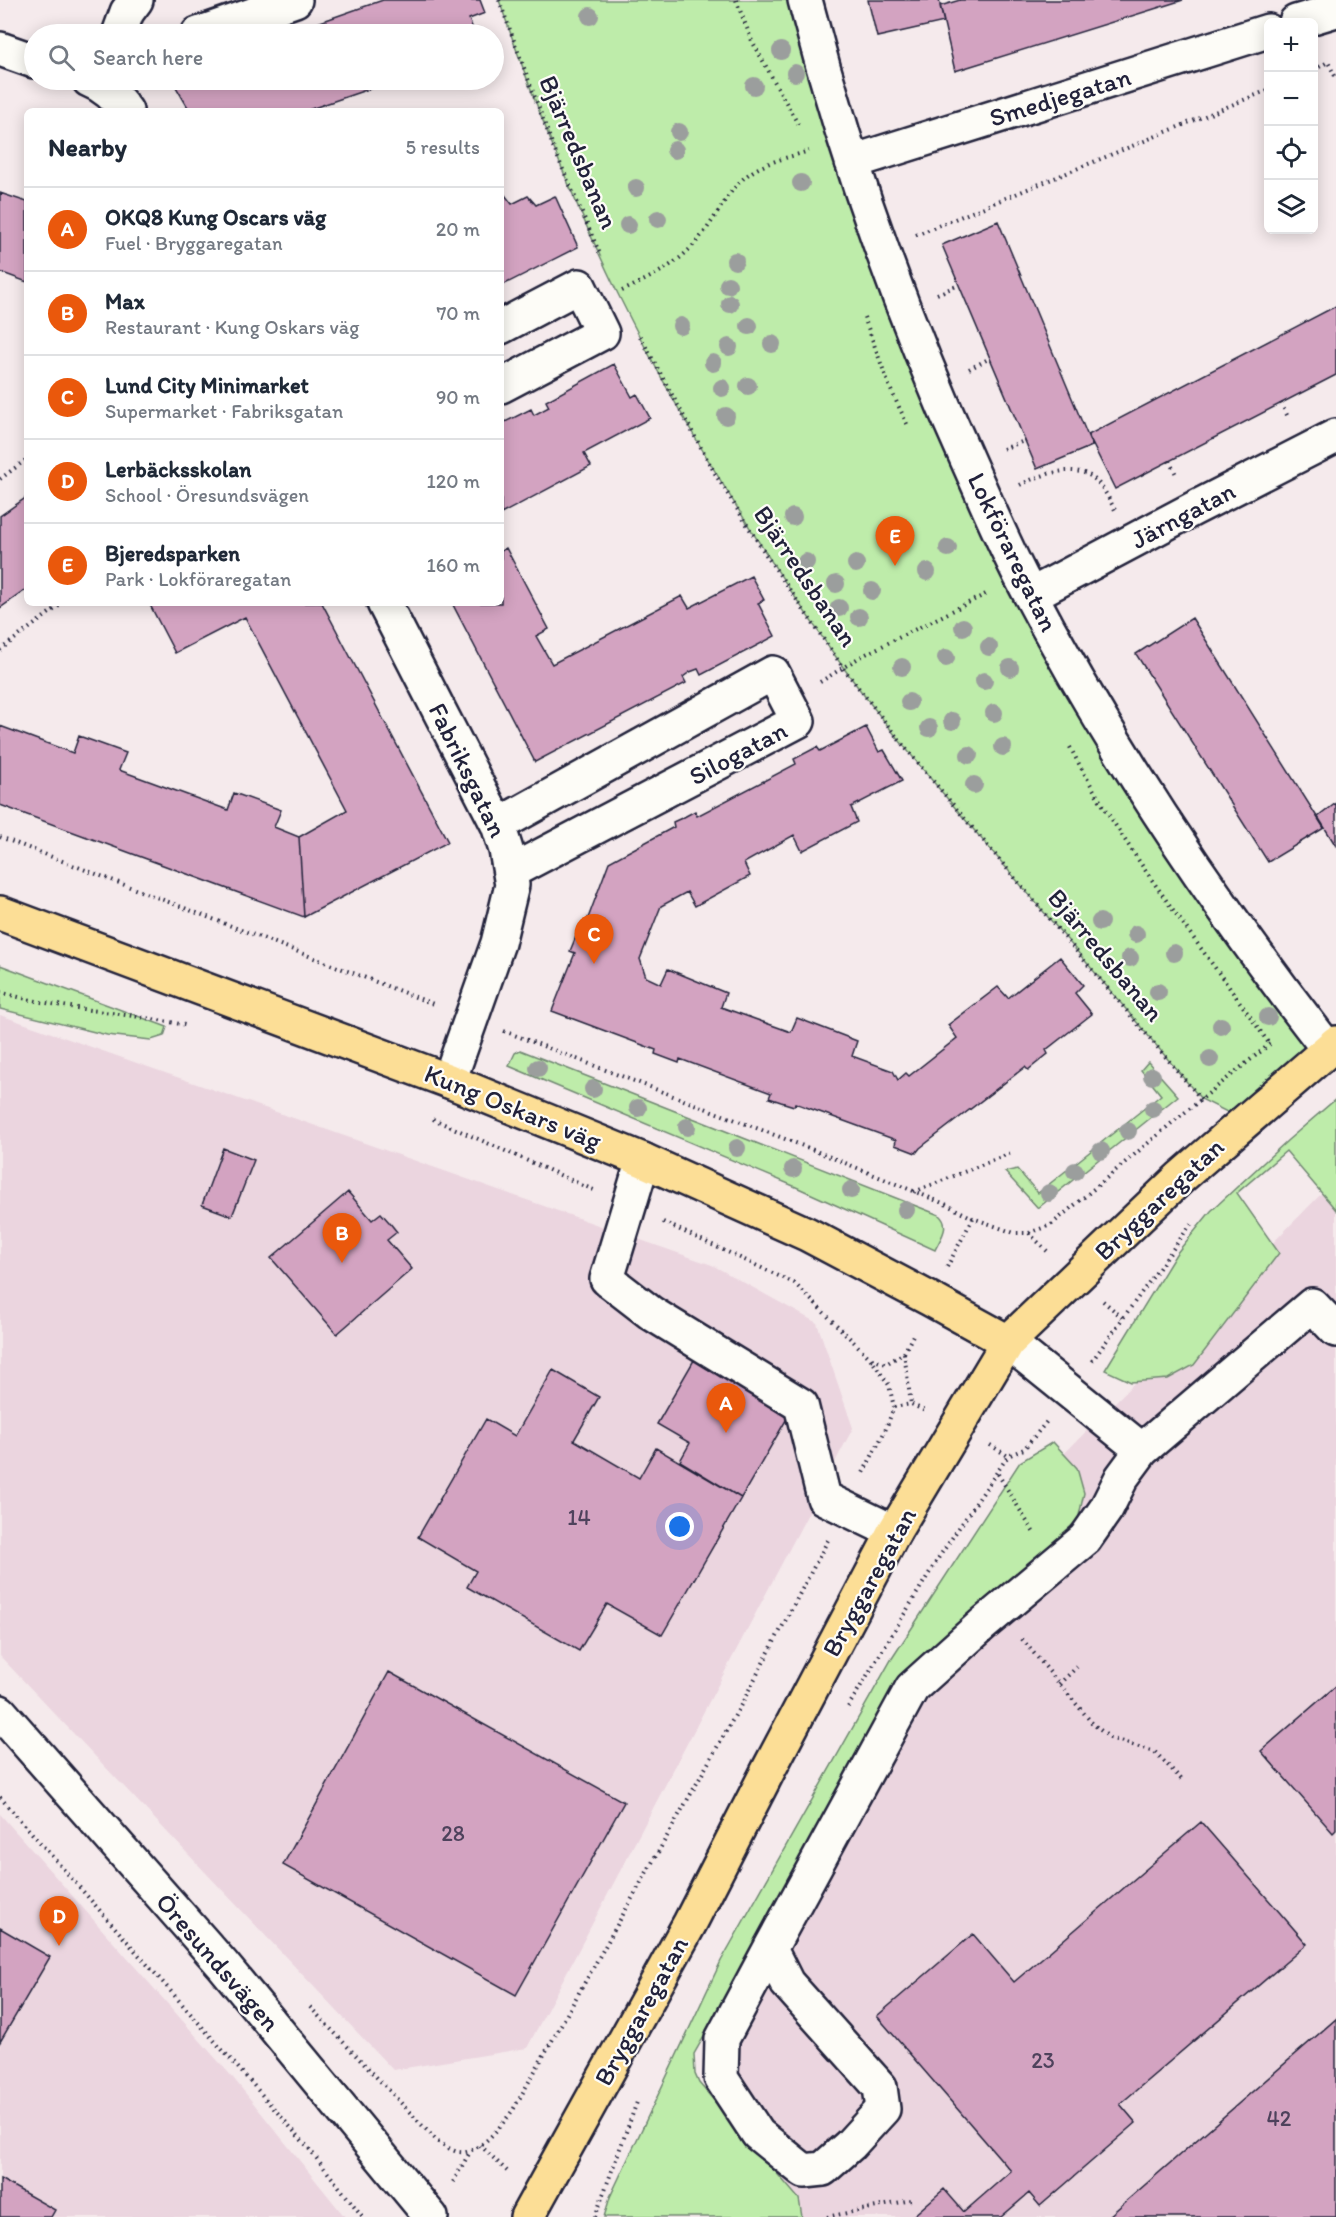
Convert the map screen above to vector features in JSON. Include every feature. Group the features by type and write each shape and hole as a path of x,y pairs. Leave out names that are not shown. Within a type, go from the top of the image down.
{"main road":[{"name":"Kung Oskars väg","path":"0,913 449,1081 643,1160 807,1234 1008,1342"},
{"name":"Bryggaregatan","path":"527,2217 690,1923 894,1532 1008,1342 1181,1177 1332,1046"}],"street":[{"path":"123,24 127,12 136,0"},
{"path":"227,24 296,0"},
{"name":"Lokföraregatan","path":"805,0 820,58 880,249 925,364 986,502 1026,585 1095,708 1180,845 1305,1018 1332,1046"},
{"path":"1309,18 1336,10"},
{"name":"Smedjegatan","path":"850,152 1264,32"},
{"path":"0,49 24,57"},
{"path":"108,90 124,108"},
{"path":"504,325 579,286 602,333 504,384"},
{"name":"Järngatan","path":"1026,585 1134,541 1336,436"},
{"name":"Fabriksgatan","path":"386,606 498,825 506,850 512,885 498,943 449,1081"},
{"name":"Silogatan","path":"498,825 773,673 798,721 510,872"},
{"path":"643,1160 607,1279 651,1313 801,1405 824,1498 894,1532"},
{"path":"770,1949 787,1983 880,2087 883,2109 850,2145 823,2169 804,2171 758,2134 721,2078 722,2038 770,1949 912,1688 1084,1539 1106,1509 1122,1477 1142,1450 1312,1305 1336,1330"},
{"path":"1008,1342 1142,1450"},
{"name":"Öresundsvägen","path":"0,1712 223,1965 431,2217"}],"path":[{"name":"Bjärredsbanan","path":"499,0 554,149 601,255"},
{"path":"1318,68 1329,62 1336,78"},
{"path":"908,239 1264,92"},
{"path":"617,292 654,277 686,254 712,222 730,192 751,173 811,150 850,152"},
{"name":"Bjärredsbanan","path":"639,335 717,477 768,558 844,669 907,750 1201,1099"},
{"path":"0,479 24,461"},
{"path":"986,502 1025,482 1057,472 1074,472 1091,477 1099,484 1134,541"},
{"path":"788,702 860,657 1026,585"},
{"path":"0,650 59,606"},
{"path":"0,837 806,1147 1014,1233 1029,1233 1051,1225 1201,1099 1305,1018"},
{"path":"0,992 30,1001 190,1026"},
{"path":"309,2006 438,2142 458,2152 470,2152 492,2135 513,2110 742,1703 885,1431 894,1407 890,1385 870,1358 794,1283 430,1117"},
{"path":"914,1192 1011,1153"},
{"path":"870,1358 886,1364 904,1353 974,1218"},
{"path":"1096,1356 1194,1219"},
{"path":"904,1353 911,1404"},
{"path":"842,1716 939,1557 998,1474 1008,1456"},
{"path":"998,1474 1053,1564"},
{"path":"999,1611 1092,1724 1110,1738 1155,1752 1183,1781"},
{"path":"1059,1684 1077,1667"},
{"path":"0,1797 306,2145 363,2217"},
{"path":"595,2217 638,2100"},
{"path":"826,2217 911,2200"}],"shaded area":[{"path":"0,1015 712,1265 817,1323 853,1428 527,2048 393,2070 0,1656"},
{"path":"1336,1179 1336,2217 631,2217 1049,1469"},
{"path":"0,1814 234,2079 345,2217 0,2217"}],"green space":[{"path":"499,0 805,0 1020,575 1329,1050 1245,1121 1201,1099 899,740 861,692 781,577 695,438 618,294 554,149"},
{"path":"0,965 167,1027 164,1036 151,1040 107,1035 0,1009"},
{"path":"520,1050 939,1215 945,1227 942,1236 935,1250 796,1187 509,1066 515,1053"},
{"path":"1148,1062 1178,1096 1038,1208 1005,1172 1017,1169 1038,1193 1161,1095 1141,1070"},
{"path":"1336,1099 1336,1210 1286,1151 1237,1193 1279,1253 1194,1365 1168,1379 1131,1382 1105,1370 1176,1254 1211,1211"},
{"path":"1053,1442 1077,1468 1084,1493 1078,1520 917,1663 694,2054 695,2074 699,2083 799,2199 802,2217 604,2217 610,2197 721,1961 891,1660 1020,1462"}],"building":[{"path":"383,0 480,0 485,13 469,19 471,24 315,24"},
{"path":"868,0 939,0 944,22 877,37"},
{"path":"960,0 1183,0 955,71 940,6"},
{"path":"178,90 366,90 314,108 188,108"},
{"path":"0,193 24,201 24,281 0,272"},
{"path":"504,196 512,204 528,196 536,205 555,196 578,247 504,284"},
{"path":"998,221 1092,446 1037,469 942,245"},
{"path":"1336,306 1336,375 1115,489 1088,435"},
{"path":"614,364 632,397 637,394 650,418 584,453 591,466 504,512 504,422 531,409 534,415 549,407 546,401"},
{"path":"24,499 24,591 0,608 0,516"},
{"path":"506,548 549,629 536,636 552,664 682,596 689,608 751,576 764,600 758,603 775,636 701,675 698,669 690,672 683,677 686,683 535,762 454,606 504,606 504,549"},
{"path":"151,606 324,606 448,842 304,917 299,837 347,810 245,617 175,653"},
{"path":"1192,618 1324,828 1268,862 1136,654"},
{"path":"0,726 73,753 79,736 126,753 119,770 228,810 234,793 281,810 274,827 299,837 304,917 0,805"},
{"path":"866,727 879,752 884,750 902,781 851,807 857,822 802,851 794,835 744,863 750,876 695,906 687,892 661,906 640,959 646,977 661,984 668,969 726,993 721,1007 791,1032 797,1018 857,1041 852,1056 893,1071 898,1080 906,1073 909,1076 957,1038 948,1025 998,987 1008,998 1060,957 1083,985 1075,993 1092,1014 1046,1050 1048,1054 1028,1070 1025,1067 916,1153 895,1145 896,1140 795,1103 794,1106 769,1098 771,1093 680,1059 679,1063 655,1054 656,1050 552,1011 575,953 570,951 579,928 584,929 609,862 674,827 673,822 695,811 697,816 796,764 794,759 817,747 820,751"},
{"path":"1336,803 1336,846 1318,817"},
{"path":"223,1148 254,1160 232,1216 202,1205"},
{"path":"348,1192 372,1220 381,1213 389,1222 397,1232 387,1240 412,1269 337,1334 271,1258"},
{"path":"694,1360 789,1415 741,1498 680,1461 690,1443 657,1424"},
{"path":"553,1370 599,1397 574,1440 639,1478 656,1448 741,1498 662,1635 607,1604 579,1651 467,1587 476,1571 418,1537 486,1419 515,1436"},
{"path":"389,1672 624,1802 516,1995 283,1865"},
{"path":"1336,1686 1336,1830 1333,1833 1261,1751"},
{"path":"1201,1822 1307,1944 1120,2104 1136,2123 1040,2206 1029,2193 1001,2217 912,2217 944,2189 964,2212 1011,2171 877,2016 973,1934 1014,1982"},
{"path":"0,1928 50,1957 0,2042"},
{"path":"1336,2019 1336,2217 1108,2217"},
{"path":"0,2179 55,2210 51,2217 0,2217"}],"place":[{"name":"Bjeredsparken","path":"895,566"},
{"name":"Lund City Minimarket","path":"594,964"},
{"name":"Max","path":"342,1263"},
{"name":"OKQ8 Kung Oscars väg","path":"726,1433"},
{"name":"Lerbäcksskolan","path":"59,1946"}]}
